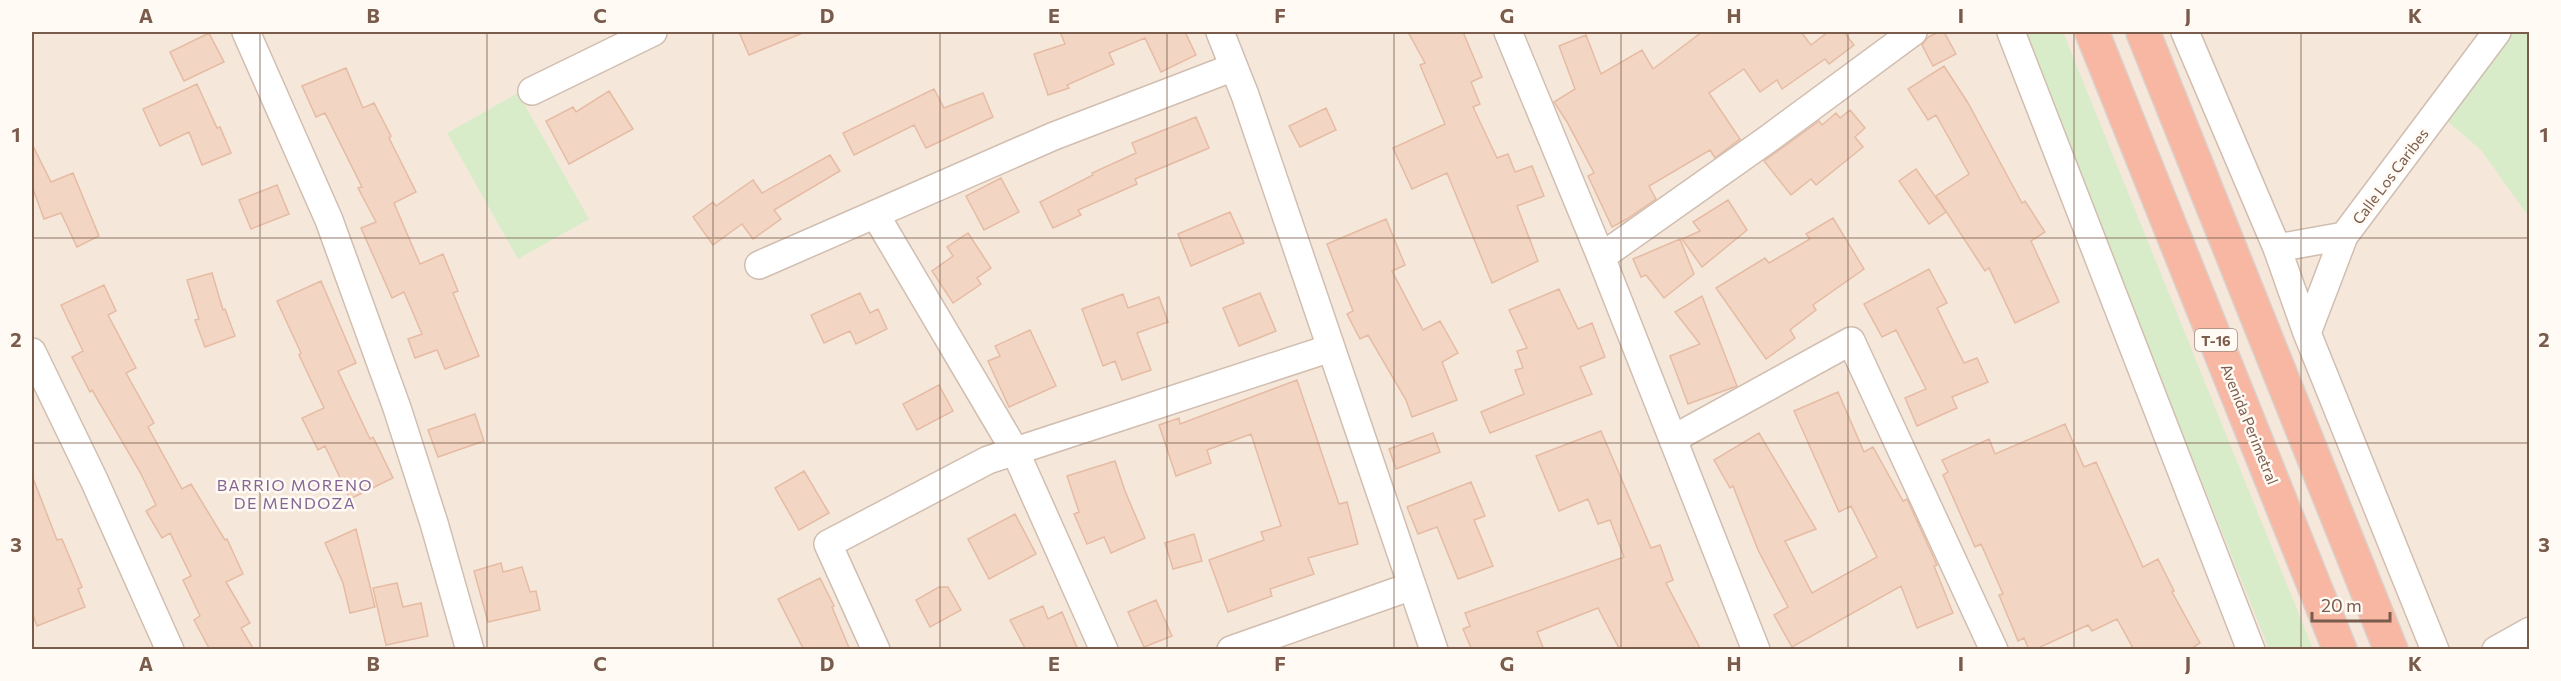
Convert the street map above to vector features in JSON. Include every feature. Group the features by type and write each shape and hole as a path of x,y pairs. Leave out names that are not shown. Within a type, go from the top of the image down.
{"highway":[{"name":"Avenida Perimetral","path":"2092,32 2340,650"},
{"path":"2143,32 2391,650"}],"street":[{"path":"246,32 329,220 357,297 397,408 431,513 470,650"},
{"path":"532,91 653,32"},
{"path":"1220,32 1434,650"},
{"path":"1508,32 1601,257 1756,650"},
{"path":"1601,257 1768,139 1913,32"},
{"path":"2011,32 2251,650"},
{"path":"2185,32 2277,248 2307,333 2435,650"},
{"name":"Calle Los Caribes","path":"2307,333 2344,236 2497,32"},
{"path":"759,265 1054,136 1234,67"},
{"path":"875,214 1015,451 1104,650"},
{"path":"2277,248 2344,236"},
{"path":"1673,439 1851,341 1994,650"},
{"path":"876,650 828,544 988,460 1331,348"},
{"path":"32,352 94,480 170,650"},
{"path":"1231,650 1412,586"},
{"path":"2496,650 2529,631"}],"shaded area":[{"path":"32,32 2529,32 2529,649 32,649"}],"green space":[{"path":"2022,32 2063,32 2313,649 2269,649"},
{"path":"2497,32 2529,32 2529,217 2481,150 2440,115"},
{"path":"518,93 589,219 518,259 447,133"}],"building":[{"path":"739,32 805,32 749,55"},
{"path":"1060,32 1185,32 1196,55 1161,72 1145,38 1109,53 1114,64 1067,85 1069,88 1048,95 1034,54 1065,44"},
{"path":"1408,32 1463,32 1482,77 1471,82 1480,104 1473,107 1497,158 1508,154 1515,172 1532,166 1544,196 1517,206 1538,261 1492,283 1447,173 1412,189 1393,148 1445,124 1420,65 1425,63"},
{"path":"1702,32 1801,32 1811,45 1828,32 1844,32 1854,45 1829,64 1825,59 1782,89 1777,80 1760,92 1744,69 1709,93 1740,139 1715,158 1710,150 1649,186 1656,199 1612,227 1588,176 1594,173 1554,102 1575,89 1559,46 1586,35 1601,74 1642,50 1653,69"},
{"path":"1944,32 1956,54 1933,66 1922,45 1928,37"},
{"path":"209,33 224,62 184,81 170,52"},
{"path":"1944,66 1968,103 2022,203 2025,201 2045,232 2031,241 2059,302 2015,323 1989,268 1985,271 1936,196 1969,174 1936,115 1928,120 1908,89"},
{"path":"346,68 363,108 374,103 416,192 394,203 420,264 443,254 458,291 453,293 479,356 445,369 437,350 415,358 408,339 422,334 404,292 392,298 361,228 376,222 358,188 362,187 325,113 316,117 302,86"},
{"path":"197,84 231,153 202,165 189,132 160,146 143,109"},
{"path":"934,89 944,108 983,93 993,117 926,148 914,125 854,155 843,133"},
{"path":"609,91 633,129 569,164 546,121 573,107 576,112"},
{"path":"1326,108 1336,130 1300,147 1289,126"},
{"path":"1850,110 1865,128 1855,137 1863,147 1816,185 1811,179 1791,195 1764,161 1819,121 1822,125 1836,113 1840,118"},
{"path":"1196,117 1209,148 1135,179 1137,184 1078,210 1081,215 1053,228 1040,202 1093,175 1092,173 1136,153 1132,143"},
{"path":"32,144 51,182 73,173 99,236 77,247 61,213 44,219 32,186"},
{"path":"830,155 840,171 774,210 781,219 753,239 742,224 713,245 693,217 713,202 716,206 753,180 762,193"},
{"path":"1916,169 1946,212 1929,224 1899,181"},
{"path":"1001,178 1019,212 984,230 966,196"},
{"path":"277,185 289,214 251,229 239,200"},
{"path":"1728,200 1747,230 1702,267 1682,239 1700,231 1693,222"},
{"path":"1230,212 1244,243 1191,266 1178,234"},
{"path":"1833,218 1864,269 1813,305 1816,310 1790,330 1795,338 1766,359 1716,288 1765,258 1769,263 1810,239 1806,234"},
{"path":"1386,219 1405,265 1392,271 1423,330 1440,321 1458,353 1442,362 1457,400 1412,417 1406,400 1368,335 1360,339 1347,314 1353,311 1327,244"},
{"path":"968,233 991,268 977,278 981,284 953,303 932,271 953,256 947,247"},
{"path":"1680,239 1694,274 1664,298 1646,275 1641,277 1633,259"},
{"path":"1929,269 1947,303 1937,308 1964,363 1977,358 1988,382 1952,397 1957,408 1917,426 1905,398 1926,389 1896,330 1882,337 1864,304"},
{"path":"212,273 223,310 225,309 235,336 205,347 195,320 199,319 187,280"},
{"path":"321,281 356,363 338,371 370,439 373,437 393,478 350,499 325,446 318,450 302,418 324,408 277,301"},
{"path":"104,285 116,311 108,315 136,368 126,373 154,423 148,427 182,489 191,484 225,540 227,539 243,574 226,582 250,623 241,628 254,650 210,650 194,620 200,616 183,580 191,576 170,533 162,538 146,511 156,505 140,472 92,390 90,392 72,357 83,351 61,305"},
{"path":"1559,289 1578,329 1592,323 1605,357 1580,367 1592,394 1490,433 1481,412 1524,394 1515,370 1523,368 1517,351 1527,348 1509,310"},
{"path":"860,293 870,313 878,309 887,329 856,344 850,331 824,343 811,315"},
{"path":"1260,293 1276,331 1239,346 1223,308"},
{"path":"1123,294 1128,308 1159,297 1168,322 1137,333 1151,370 1122,380 1115,361 1103,366 1082,309"},
{"path":"1702,296 1737,386 1688,404 1670,356 1700,344 1675,312"},
{"path":"1030,330 1056,386 1009,407 988,361 1000,356 995,346"},
{"path":"1297,380 1339,504 1347,502 1358,544 1308,558 1314,574 1270,589 1272,596 1228,612 1209,560 1264,540 1261,532 1281,526 1251,434 1207,450 1211,463 1176,476 1159,425 1179,418 1180,424"},
{"path":"939,385 953,411 917,430 903,404"},
{"path":"1838,392 1864,452 1873,447 1903,501 1907,499 1937,565 1934,566 1953,613 1917,628 1901,586 1792,647 1774,615 1788,607 1758,550 1733,486 1730,488 1714,460 1759,433 1816,529 1785,541 1812,593 1877,557 1851,506 1839,512 1794,411"},
{"path":"475,414 484,441 438,457 428,430"},
{"path":"2065,424 2084,467 2096,462 2143,567 2158,559 2174,591 2172,592 2200,643 2189,650 2134,650 2117,619 2092,631 2088,625 2034,650 2029,650 2024,638 2018,641 1999,595 2003,594 1981,544 1975,547 1943,475 1948,472 1942,460 1989,439 1995,454"},
{"path":"1601,431 1651,548 1660,545 1673,580 1666,583 1701,650 1620,650 1598,608 1537,632 1544,650 1472,650 1463,629 1470,626 1465,613 1624,557 1610,520 1598,524 1588,499 1559,511 1536,456"},
{"path":"1433,433 1440,452 1396,469 1389,449"},
{"path":"1115,461 1145,538 1111,553 1104,537 1087,544 1074,514 1079,512 1067,476"},
{"path":"804,471 829,513 799,530 775,488"},
{"path":"33,478 57,540 62,539 82,587 78,589 85,607 37,626 32,612"},
{"path":"1471,482 1485,516 1474,520 1493,566 1458,579 1437,527 1418,534 1407,507"},
{"path":"1015,514 1036,554 989,579 968,539"},
{"path":"356,529 375,607 350,613 343,583 325,543"},
{"path":"1194,534 1202,561 1173,569 1165,543"},
{"path":"501,563 503,572 522,567 530,592 536,591 540,610 488,622 474,571"},
{"path":"820,578 834,606 832,607 850,650 804,650 778,599"},
{"path":"397,583 403,607 421,603 428,636 386,645 373,588"},
{"path":"939,587 948,587 961,610 930,627 916,600"},
{"path":"1156,600 1172,636 1144,647 1128,612"},
{"path":"1043,606 1048,619 1062,612 1078,650 1026,650 1010,620"}],"district":[{"name":"BARRIO MORENO DE MENDOZA","path":"295,493"}]}
